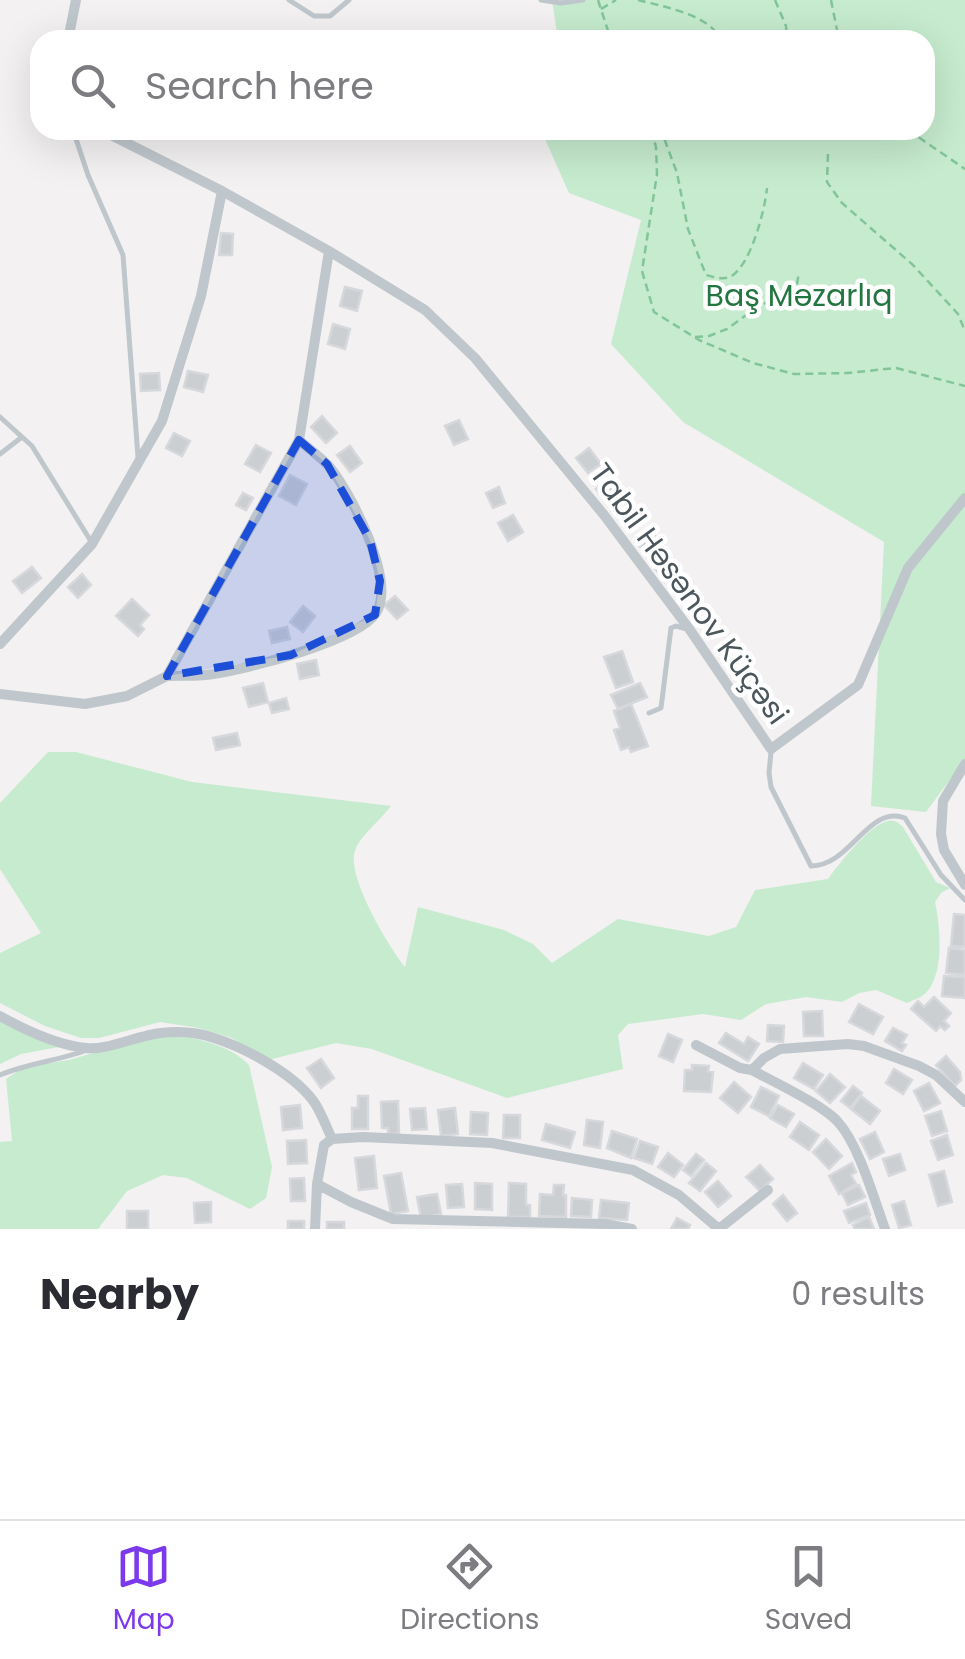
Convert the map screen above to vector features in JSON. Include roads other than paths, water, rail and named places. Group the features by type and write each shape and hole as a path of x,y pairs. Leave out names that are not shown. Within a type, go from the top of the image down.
{"street":[{"path":"70,30 76,0"},
{"name":"Tabil Həsənov Küçəsi","path":"121,140 329,251 425,310 475,358 604,514 771,749 858,686 908,568 965,498"},
{"path":"0,644 92,544 162,422 201,296 222,192"},
{"path":"167,676 299,440 329,251"},
{"path":"0,694 85,704 126,696 167,676 212,675 292,655 354,630 375,615 380,602 380,581 370,540 352,500 327,464 299,440"},
{"path":"965,764 943,800 941,834 944,850 965,885"},
{"path":"0,1016 20,1028 90,1049 160,1033 185,1032 214,1038 259,1058 296,1084 315,1102 332,1140"},
{"path":"696,1045 740,1068 752,1070 836,1119 865,1172 884,1229"},
{"path":"752,1070 780,1049 864,1046 936,1075 965,1102"},
{"path":"314,1229 324,1145 332,1140 492,1143 633,1170 679,1195 719,1229 768,1190"},
{"path":"317,1184 394,1220 439,1225 605,1224 632,1229"}],"lane":[{"path":"289,0 314,16 330,16 349,0"},
{"path":"542,0 584,0"},
{"path":"76,140 123,254 138,465"},
{"path":"0,418 32,446 92,544"},
{"path":"0,454 22,437"},
{"path":"649,714 661,708 671,628 690,630"},
{"path":"771,749 771,787 811,866 822,866 839,858 876,820 895,814 904,818 941,875 965,900"},
{"path":"0,1076 25,1064 67,1058 90,1049"}],"park label":[{"name":"Baş Məzarlıq","path":"799,296"}]}
